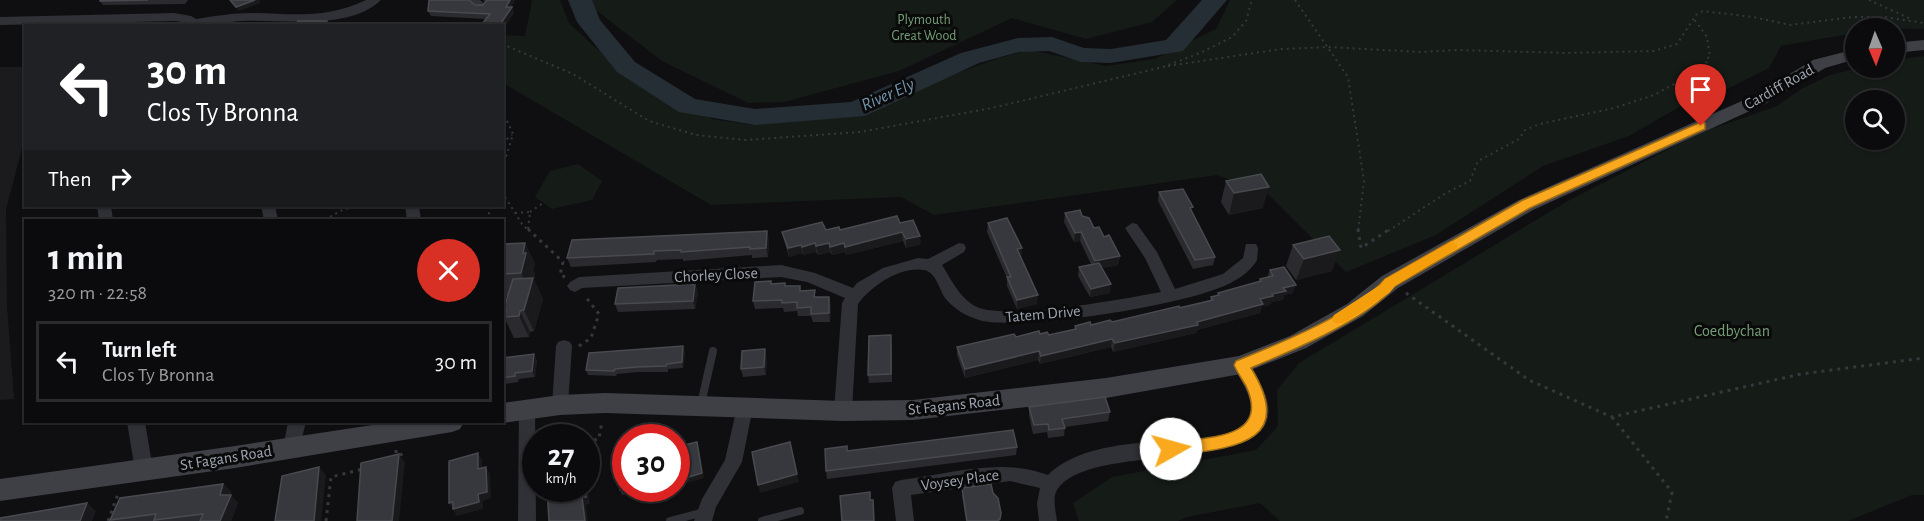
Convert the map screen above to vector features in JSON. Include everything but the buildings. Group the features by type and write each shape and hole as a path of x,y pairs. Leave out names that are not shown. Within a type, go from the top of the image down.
{"street":[{"path":"0,21 174,17 188,18 194,24 256,17 325,19 354,11 375,0"},
{"path":"1905,47 1924,45"},
{"name":"Cardiff Road","path":"1387,286 1526,205 1758,100 1819,64 1845,57"},
{"path":"1132,228 1152,255 1171,297"},
{"name":"Tatem Drive","path":"930,265 937,269 958,302 975,312 996,318 1070,312 1171,297 1210,286 1228,278 1250,261 1251,248"},
{"path":"843,411 849,312 850,303 855,295 862,287 888,272 918,264 930,265 959,249"},
{"name":"Chorley Close","path":"577,284 781,271 810,277 855,295"},
{"name":"St Fagans Road","path":"504,413 560,405 605,403 701,404 843,411 949,407 1130,384 1241,365 1298,342 1355,310 1387,286"},
{"path":"560,405 564,346"},
{"path":"1048,521 1045,501 1050,484 1074,465 1088,460 1230,441 1252,430 1259,412 1257,393 1241,365"},
{"path":"704,516 733,462 745,407"},
{"path":"525,520 527,409"},
{"path":"135,472 136,423"},
{"path":"292,448 297,423"},
{"name":"St Fagans Road","path":"0,490 135,472 445,423"},
{"name":"Voysey Place","path":"905,521 901,488 1010,473 1030,476 1050,484"}],"lane":[{"path":"701,404 713,351"},
{"path":"762,521 800,512"},
{"path":"669,521 704,516"}],"path":[{"path":"1163,67 1200,53 1232,37 1246,21 1252,0"},
{"path":"1295,0 1348,77 1364,181 1358,229 1361,248 1446,193 1470,181 1478,161 1519,139 1525,130 1540,124 1614,108 1654,95 1707,66 1706,59 1710,57 1707,37 1693,19"},
{"path":"1869,0 1924,23"},
{"path":"504,45 573,74 649,121 696,135 746,140 860,132 992,108 1163,67 1281,49 1567,53 1654,51 1677,44 1693,19 1703,11 1753,17 1790,25 1852,17 1916,21"},
{"path":"504,114 513,134 504,163"},
{"path":"504,141 513,134"},
{"path":"504,195 528,230 563,262 560,275 577,284"},
{"path":"515,213 530,212 543,203"},
{"path":"327,219 353,207"},
{"path":"528,230 530,212"},
{"path":"1387,286 1529,380 1612,417 1672,492 1666,521"},
{"path":"583,345 591,338 599,314 588,303"},
{"path":"1612,417 1801,374 1924,358"},
{"path":"600,433 605,403"},
{"path":"391,462 401,459 401,453 396,453 399,430"},
{"path":"326,521 331,477 371,467"},
{"path":"108,521 135,472"}],"shaded area":[{"path":"0,67 24,67 24,141 6,209 7,306 14,399 0,400"}],"green space":[{"path":"532,0 560,0 569,23 632,76 674,96 712,119 753,125 803,116 837,116 999,58 1030,50 1106,66 1155,59 1216,29 1230,0 1924,0 1924,29 1905,29 1905,18 1845,18 1845,35 1781,46 1769,68 1729,88 1686,103 1629,136 1543,166 1436,235 1346,272 1267,193 1217,175 934,215 901,197 711,205 504,84 504,35 525,36"},
{"name":"Plymouth Great Wood","path":"590,0 1177,0 1152,22 1086,39 1012,18 899,71 784,102 748,103 662,61 593,8"},
{"name":"Coedbychan","path":"1924,56 1924,495 1912,495 1848,521 1280,521 1260,503 1187,517 1178,521 1079,521 1073,503 1112,477 1256,450 1278,426 1277,390 1299,363 1566,202 1700,133 1777,106 1801,89 1830,75 1845,71 1845,78 1905,78 1905,59"},
{"path":"578,164 602,181 592,200 552,209 535,197 550,171"}],"waterway":[{"name":"River Ely","path":"580,0 589,22 626,67 688,106 755,117 856,110 970,58 1018,45 1052,44 1081,55 1111,56 1174,46 1215,0"}],"slow traffic":[{"path":"1339,319 1384,289 1390,282 1452,246"}],"route":[{"path":"1171,449 1230,441 1252,430 1258,421 1259,403 1257,393 1241,365 1298,342 1355,310 1390,282 1526,205 1701,126"}]}
